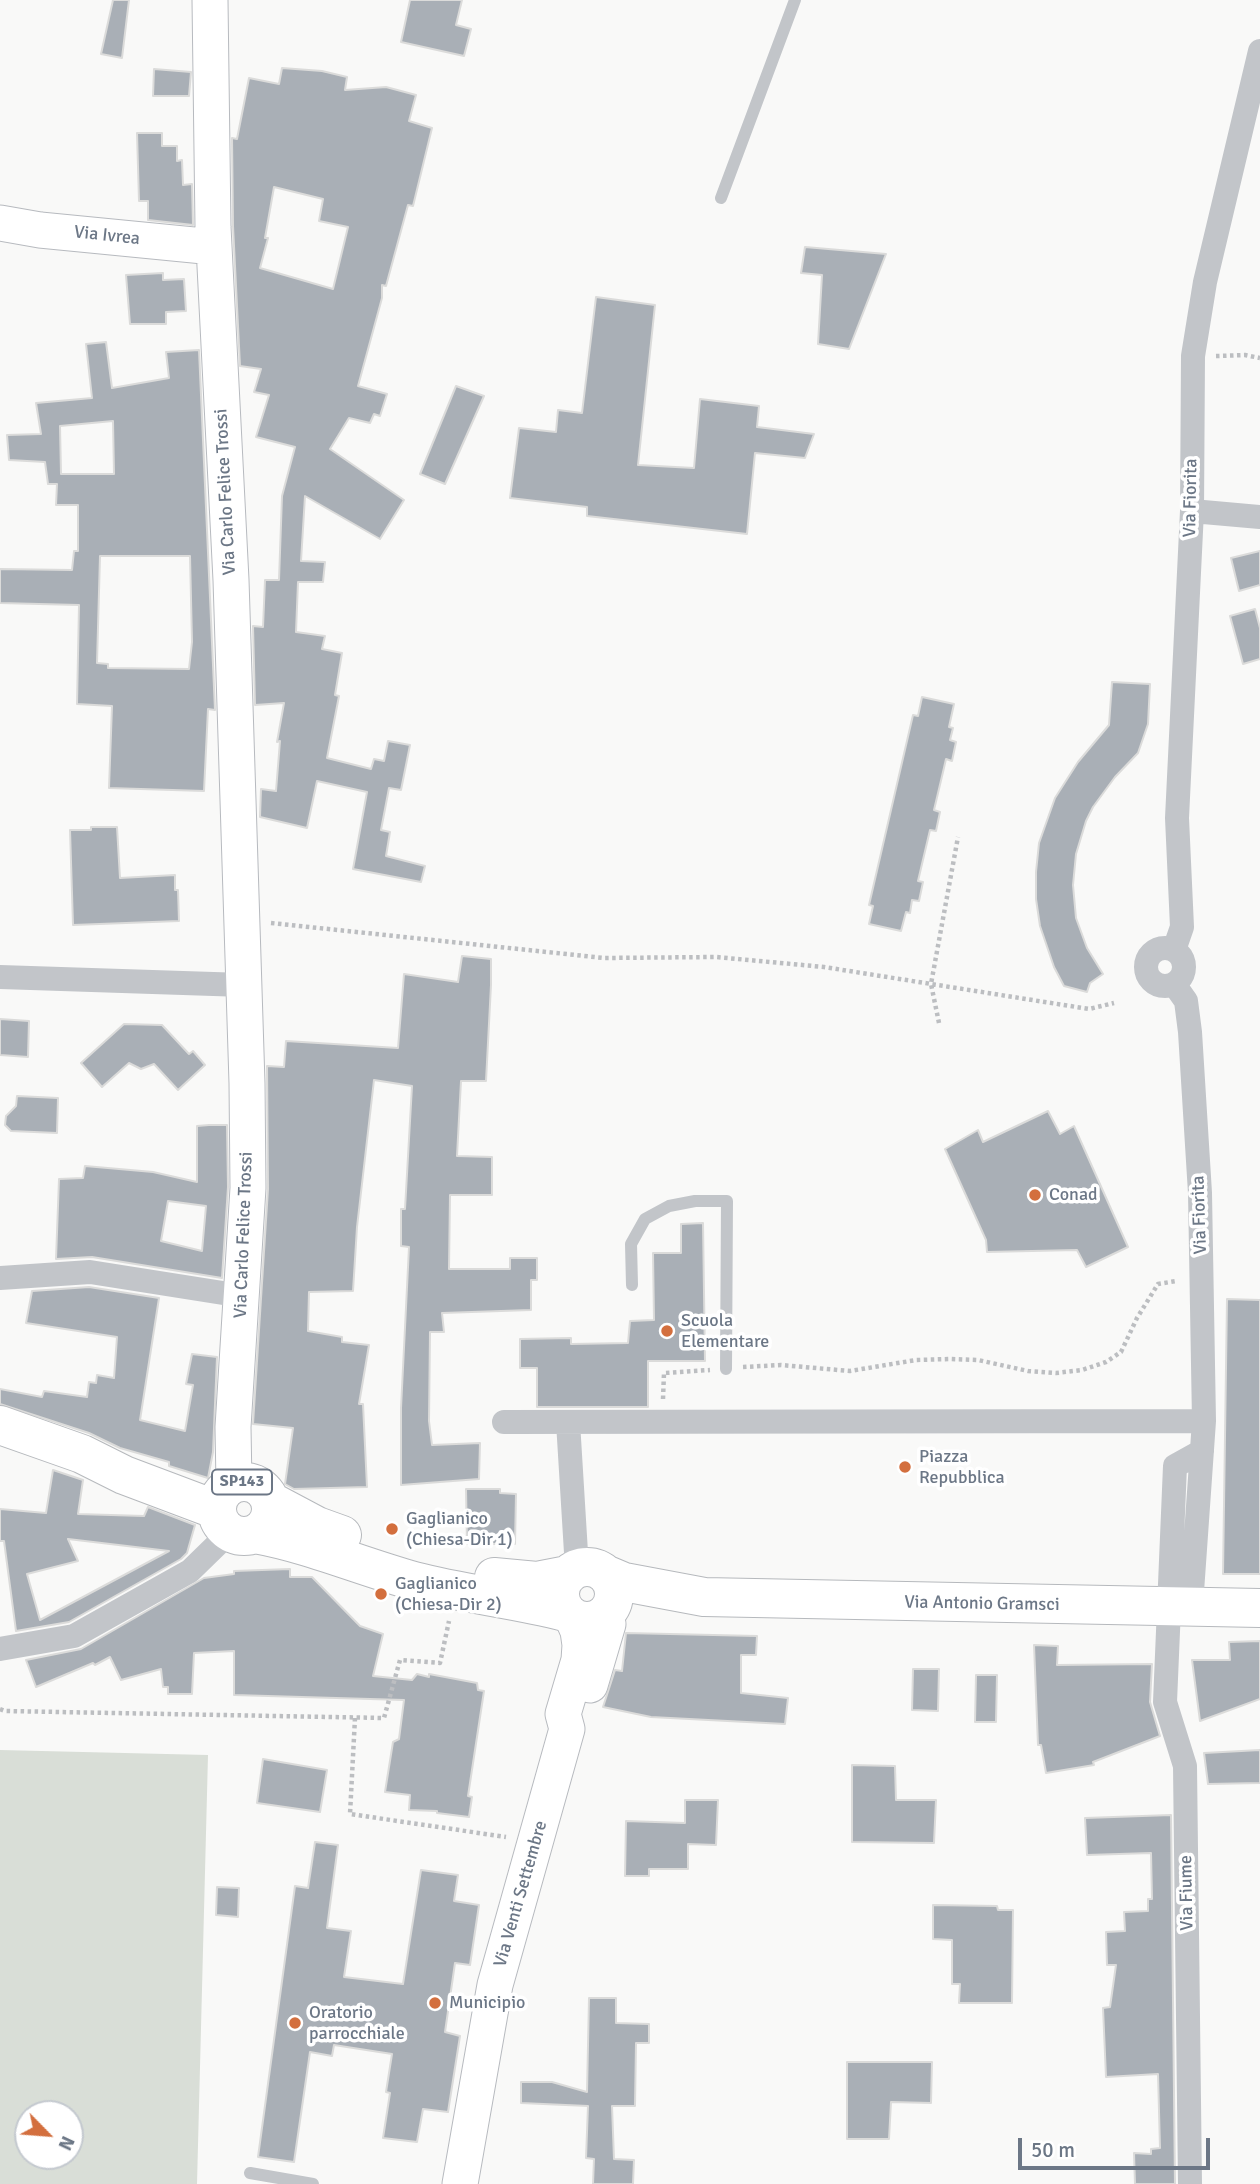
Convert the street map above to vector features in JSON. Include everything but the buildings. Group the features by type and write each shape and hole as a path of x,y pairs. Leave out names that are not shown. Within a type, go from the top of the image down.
{"main road":[{"name":"SP143","path":"0,1424 82,1454 130,1462 239,1508"},
{"name":"Via Antonio Gramsci","path":"239,1508 317,1526 369,1546 465,1574 537,1581 583,1572 704,1597 1260,1608"},
{"name":"Via Antonio Gramsci","path":"239,1508 310,1546 410,1580 455,1592 588,1614 660,1607 704,1597"},
{"path":"583,1572 562,1583 560,1595 588,1614"}],"street":[{"name":"Via Carlo Felice Trossi","path":"210,0 214,247 231,580 248,1188 233,1427 239,1508"},
{"name":"Via Fiorita","path":"1179,1606 1204,1421 1200,1193 1186,1001 1174,984 1159,984 1148,975 1147,962 1154,951 1166,948 1174,950 1182,927 1177,818 1192,511 1193,356 1205,282 1260,51"},
{"name":"Via Ivrea","path":"0,223 40,230 214,247"},
{"path":"1192,511 1260,517"},
{"path":"0,977 244,985"},
{"path":"0,1278 90,1272 242,1296"},
{"path":"504,1422 1204,1421"},
{"path":"568,1422 583,1572"},
{"path":"0,1649 74,1636 190,1571 239,1508"},
{"name":"Via Fiume","path":"1179,1606 1165,1702 1185,1766 1190,2184"},
{"name":"Via Venti Settembre","path":"460,2184 495,1985 567,1729 580,1719 608,1624 588,1614"}],"lane":[{"path":"721,198 795,0"},
{"path":"632,1285 631,1244 645,1219 669,1206 695,1201 727,1201 726,1369"},
{"path":"250,2172 313,2184"}],"path":[{"path":"1193,356 1245,355 1260,358"},
{"path":"939,1023 930,984 958,837"},
{"path":"242,920 604,958 716,957 824,967 1089,1009 1114,1003"},
{"path":"666,1421 664,1373 781,1365 850,1371 916,1360 950,1359 978,1360 1028,1371 1056,1373 1083,1370 1106,1362 1121,1352 1137,1318 1158,1284 1202,1278"},
{"path":"0,1709 384,1718 400,1660 440,1662 455,1592"},
{"path":"355,1718 350,1814 536,1841"}],"shaded area":[{"path":"0,1750 208,1755 197,2184 0,2184"}],"place":[{"name":"Conad","path":"1035,1195"},
{"name":"Scuola Elementare","path":"667,1331"},
{"name":"Piazza Repubblica","path":"905,1467"},
{"name":"Gaglianico (Chiesa-Dir 1)","path":"392,1529"},
{"name":"Gaglianico (Chiesa-Dir 2)","path":"381,1594"},
{"name":"Municipio","path":"435,2003"},
{"name":"Oratorio parrocchiale","path":"295,2023"}]}
